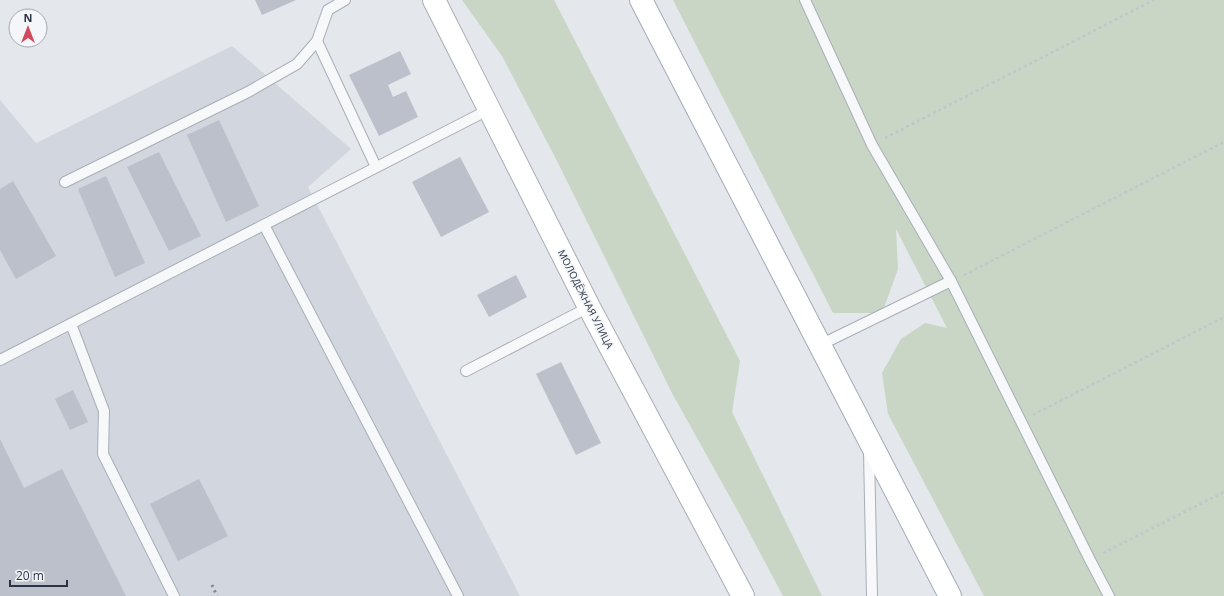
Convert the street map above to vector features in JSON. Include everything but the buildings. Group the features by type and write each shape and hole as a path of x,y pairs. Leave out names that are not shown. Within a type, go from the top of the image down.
{"street":[{"name":"МОЛОДЁЖНАЯ УЛИЦА","path":"434,0 589,307 744,596"},
{"path":"641,0 950,596"}],"lane":[{"path":"65,182 248,92 297,64 317,41 328,10 345,0"},
{"path":"805,0 872,145 951,281 1109,596"},
{"path":"317,41 376,166"},
{"path":"0,360 376,166 490,109"},
{"path":"264,225 458,596"},
{"path":"820,345 951,281"},
{"path":"466,371 589,307"},
{"path":"71,324 104,411 103,454 174,596"},
{"path":"869,440 872,596"}],"path":[{"path":"872,145 1154,0"},
{"path":"951,281 1224,142"},
{"path":"1021,422 1224,317"},
{"path":"1090,560 1224,492"}],"shaded area":[{"path":"232,46 351,149 308,187 520,596 0,596 0,100 36,143"}],"green space":[{"path":"462,0 554,0 740,361 732,412 822,596 783,596 673,395 557,161 502,56"},
{"path":"673,0 1224,0 1224,596 984,596 888,414 882,373 901,339 925,323 947,328 896,229 898,269 882,313 833,313"}],"railway":[{"path":"212,585 217,596"}]}
